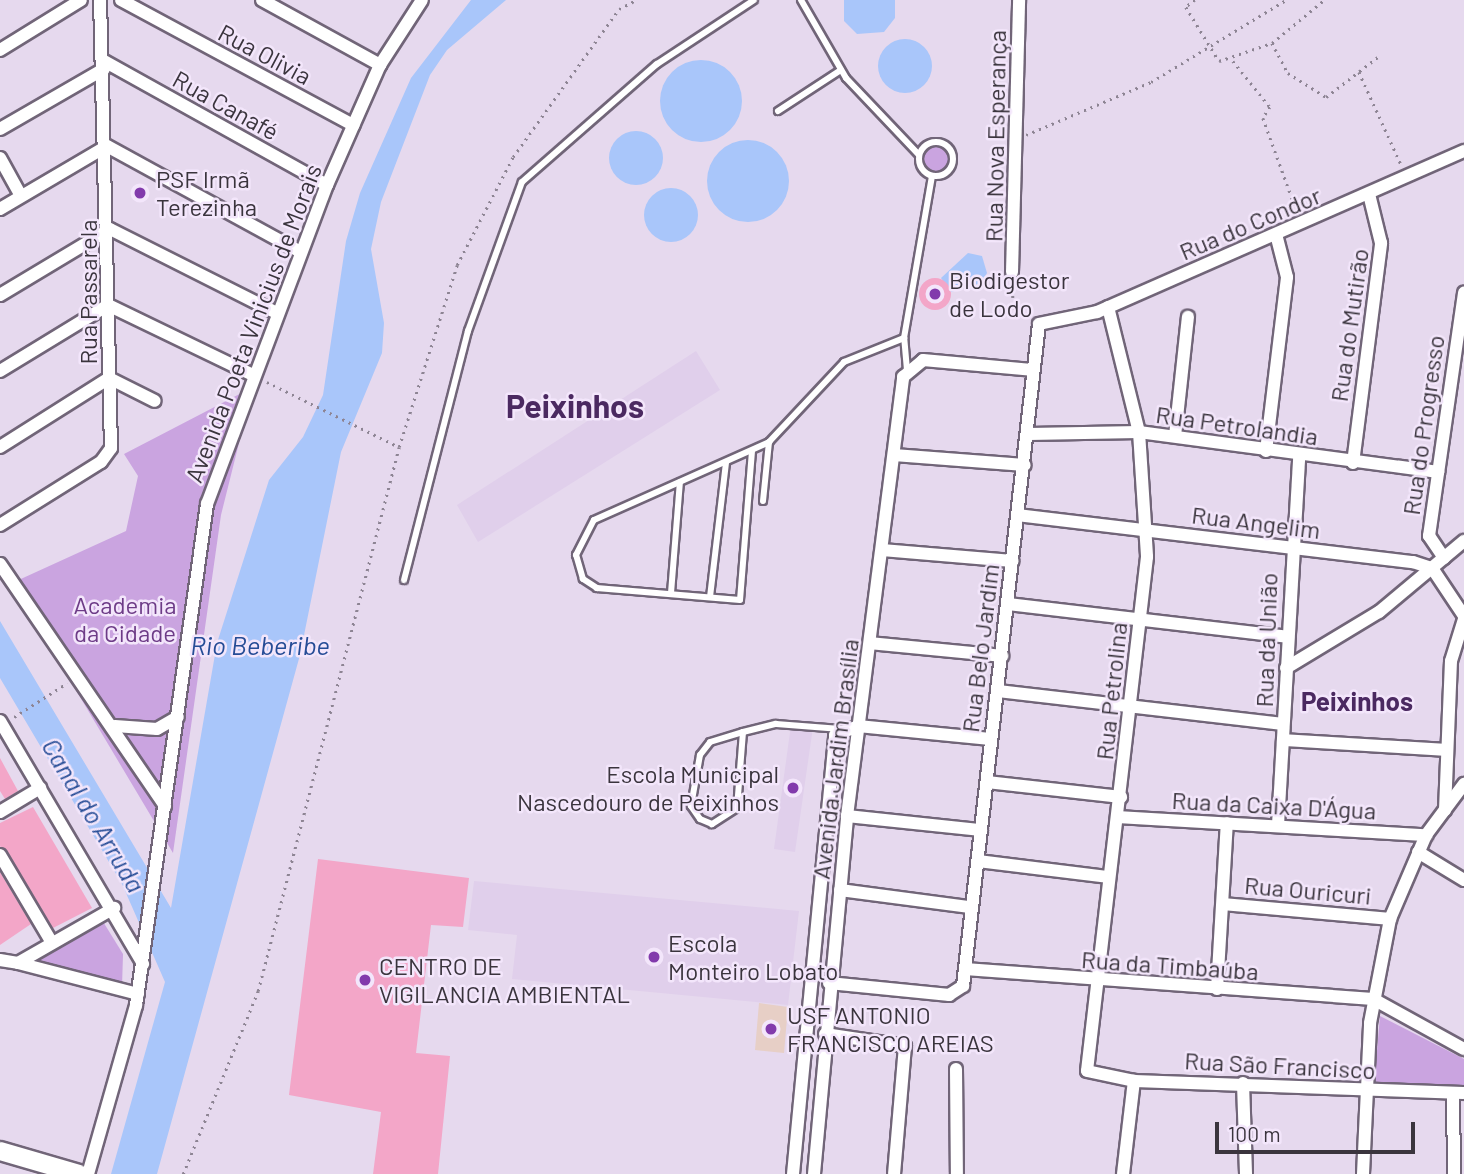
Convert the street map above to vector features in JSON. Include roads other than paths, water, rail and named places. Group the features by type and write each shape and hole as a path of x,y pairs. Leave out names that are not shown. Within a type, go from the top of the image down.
{"main road":[{"path":"0,1151 36,1168 79,1174"}],"street":[{"path":"0,50 81,0"},
{"name":"Rua Passarela","path":"0,524 108,456 110,229 100,0"},
{"name":"Rua Olivia","path":"121,0 353,125"},
{"path":"262,0 380,65"},
{"name":"Rua Nova Esperança","path":"1012,272 1019,0"},
{"name":"Avenida Poeta Vinicius de Morais","path":"88,1174 138,994 207,504 251,374 327,185 380,65 416,2"},
{"path":"0,129 104,65"},
{"name":"Rua Canafé","path":"104,65 327,185"},
{"path":"0,209 107,146 301,252"},
{"name":"Rua do Condor","path":"1043,323 1108,307 1278,238 1464,151"},
{"path":"0,158 21,196"},
{"name":"Rua do Mutirão","path":"1353,463 1381,243 1370,194"},
{"path":"0,295 110,229 276,313"},
{"path":"1266,451 1287,277 1278,238"},
{"name":"Rua do Progresso","path":"1444,558 1429,536 1438,472 1457,397 1464,292"},
{"path":"0,371 108,305 251,374"},
{"name":"Rua Petrolina","path":"1094,1077 1087,1062 1132,705 1147,529 1139,432 1108,307"},
{"path":"1175,436 1188,317"},
{"name":"Rua Belo Jardim","path":"829,983 949,995 963,986 990,739 1029,434 1032,370 1043,323"},
{"path":"907,370 923,360 1032,370"},
{"name":"Avenida Jardim Brasília","path":"814,1174 829,983 847,816 907,370"},
{"path":"0,447 109,378 156,401"},
{"name":"Rua Petrolandia","path":"1029,434 1139,432 1299,456 1438,472"},
{"path":"894,456 1025,465"},
{"name":"Rua da União","path":"1278,825 1290,549 1299,456"},
{"name":"Rua Angelim","path":"1017,515 1147,529 1432,568"},
{"path":"1286,668 1327,648 1464,541"},
{"path":"883,550 1013,561"},
{"path":"0,564 115,726 164,813"},
{"path":"1432,568 1464,618 1454,645 1446,750 1445,811"},
{"path":"1008,604 1139,624 1287,637"},
{"path":"870,643 1002,656"},
{"path":"998,691 1283,724"},
{"path":"115,726 156,729 178,717"},
{"path":"0,721 114,908 143,964"},
{"path":"841,729 858,726 990,739"},
{"name":"Avenida Jardim Brasília","path":"793,1174 834,737 841,729"},
{"path":"1283,740 1446,750"},
{"path":"987,782 1121,797"},
{"path":"1363,1174 1373,999 1390,919 1426,835 1464,784"},
{"path":"0,812 40,788"},
{"path":"847,816 981,830"},
{"name":"Rua da Caixa D'Água","path":"1119,817 1426,835"},
{"path":"1217,989 1227,822"},
{"path":"1418,852 1464,880"},
{"path":"0,855 52,943"},
{"path":"978,861 1109,877"},
{"path":"840,890 970,907"},
{"name":"Rua Ouricuri","path":"1223,904 1390,919"},
{"path":"18,963 114,908"},
{"path":"0,960 138,994"},
{"name":"Rua da Timbaúba","path":"965,969 1095,982 1373,999"},
{"path":"1373,999 1464,1049"},
{"path":"825,1034 905,1046 894,1174 899,1174"},
{"path":"956,1069 957,1174"},
{"name":"Rua São Francisco","path":"1094,1077 1134,1081 1459,1093"},
{"path":"1123,1174 1134,1081"},
{"path":"1243,1083 1246,1174"},
{"path":"1454,1174 1459,1093"}],"lane":[{"path":"404,580 468,331 522,182 657,64 754,0"},
{"path":"801,0 841,70 919,155 920,166 932,176"},
{"path":"778,111 841,70"},
{"path":"919,155 934,142 952,152 951,168 932,176"},
{"path":"907,370 904,338 932,176"},
{"path":"752,451 740,600 597,588 576,569 576,555 594,520 769,442 844,362 904,338"},
{"path":"764,501 769,442"},
{"path":"710,597 726,462"},
{"path":"671,593 680,482"},
{"path":"743,732 737,808 712,824 700,819 691,806 700,755 710,742 743,732 776,724 841,729"}],"water":[{"name":"Rio Beberibe","path":"471,0 506,0 447,50 430,75 381,202 371,249 384,323 382,353 341,452 300,655 157,1174 111,1174 165,982 122,884 0,678 0,621 171,908 217,643 269,480 303,437 323,395 346,241 360,193 411,78"},
{"path":"844,0 895,0 895,18 884,32 857,34 844,21"},
{"path":"905,39 924,47 932,66 924,85 905,93 886,85 878,66 886,47"},
{"path":"701,60 717,63 730,72 739,85 742,101 739,117 730,130 717,139 701,142 685,139 672,130 663,117 660,101 663,85 672,72 685,63"},
{"path":"636,131 655,139 663,158 655,177 636,185 617,177 609,158 617,139"},
{"path":"748,140 764,143 777,152 786,165 789,181 786,197 777,210 764,219 748,222 732,219 719,210 710,197 707,181 710,165 719,152 732,143"},
{"path":"671,188 690,196 698,215 690,234 671,242 652,234 644,215 652,196"},
{"name":"Biodigestor de Lodo","path":"968,253 982,256 987,273 981,283 951,292 941,278"}],"place":[{"name":"PSF Irmã Terezinha","path":"140,193"},
{"name":"Biodigestor de Lodo","path":"935,294"},
{"name":"Escola Municipal Nascedouro de Peixinhos","path":"793,788"},
{"name":"Escola Monteiro Lobato","path":"654,957"},
{"name":"CENTRO DE VIGILANCIA AMBIENTAL","path":"365,980"},
{"name":"USF ANTONIO FRANCISCO AREIAS","path":"771,1029"}],"district":[{"name":"Peixinhos","path":"575,405"},
{"name":"Peixinhos","path":"1357,701"}],"park label":[{"name":"Academia da Cidade","path":"125,619"}],"water label":[{"name":"Canal do Arruda","path":"94,815"}]}
